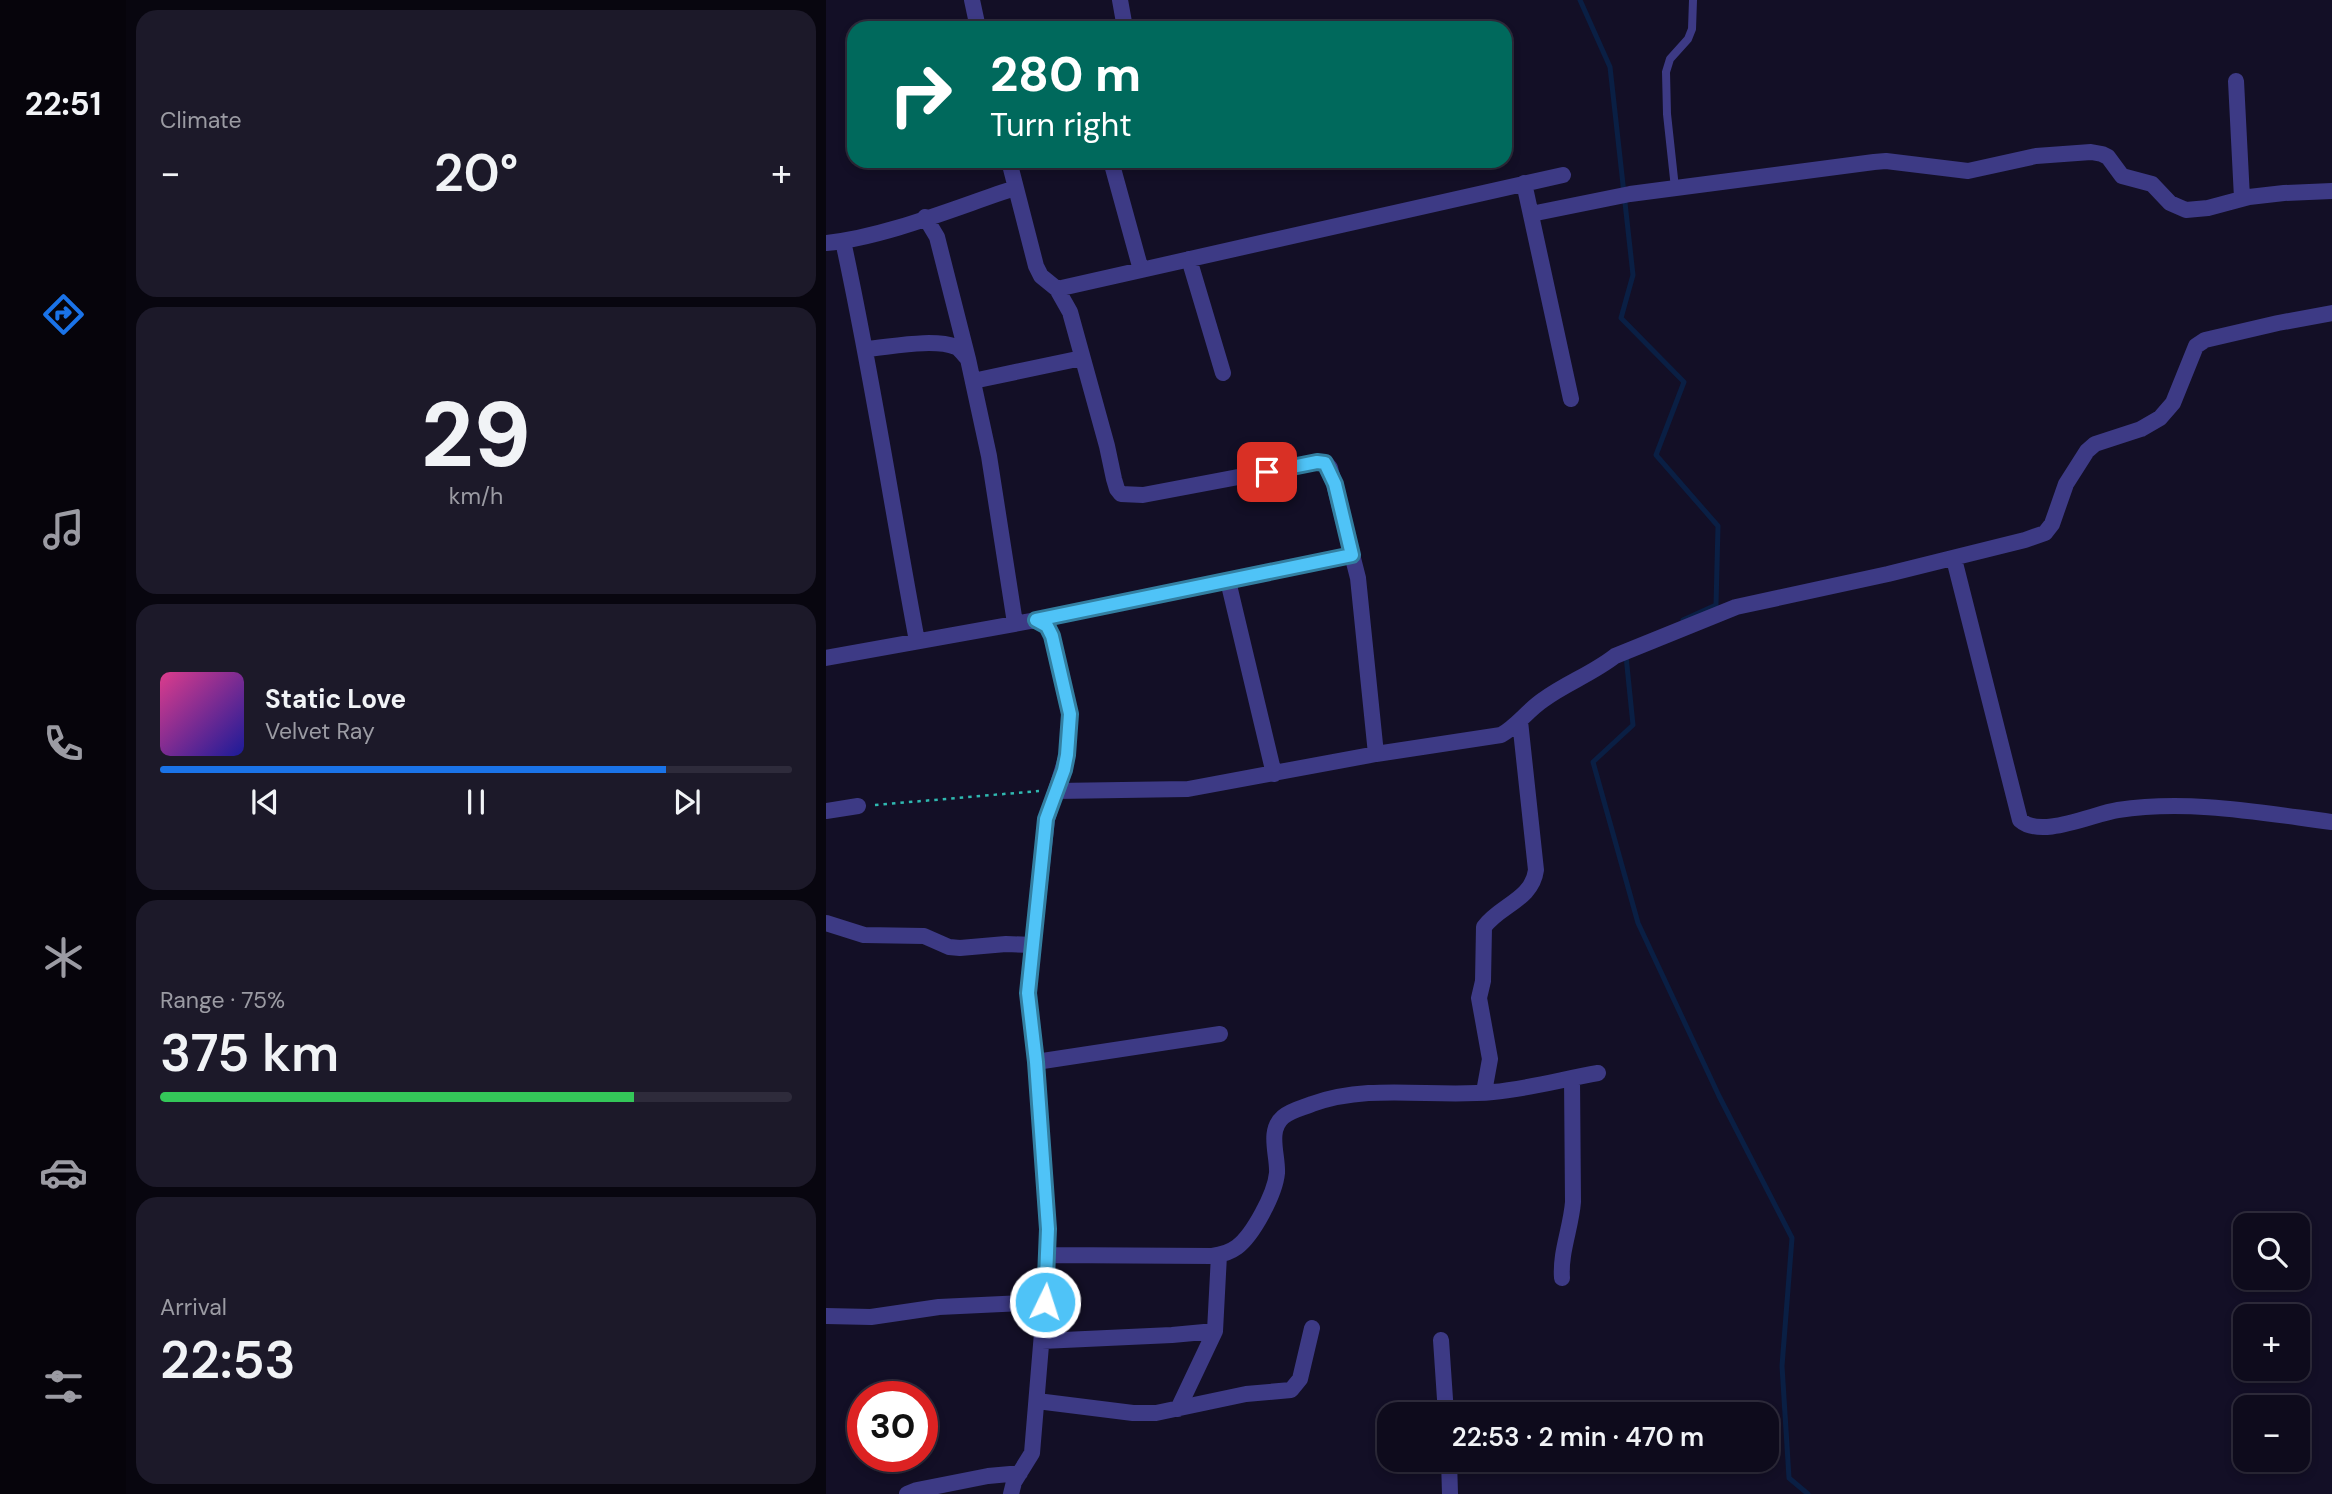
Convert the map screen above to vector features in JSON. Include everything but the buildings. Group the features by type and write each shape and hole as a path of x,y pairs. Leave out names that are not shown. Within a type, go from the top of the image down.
{"street":[{"path":"972,0 976,21"},
{"path":"1120,0 1124,21"},
{"path":"2235,80 2242,198"},
{"path":"1531,214 1630,194 1874,162 1886,161 1968,171 2036,156 2091,152 2108,157 2122,176 2152,184 2176,208 2195,210 2242,198 2332,191"},
{"path":"1011,168 1036,265 1041,276 1057,289 1070,312 1114,479 1122,494 1143,495 1317,462 1325,463 1335,484 1358,578 1376,754"},
{"path":"1113,168 1141,270"},
{"path":"1057,289 1563,174"},
{"path":"1524,183 1571,399"},
{"path":"826,243 843,241 1015,188"},
{"path":"925,217 937,237 973,380 989,456 1015,623"},
{"path":"843,241 866,349 918,641"},
{"path":"1189,259 1223,373"},
{"path":"1056,791 1188,789 1376,754 1501,735 1546,698 1600,668 1615,656 1736,607 1954,559 2045,533 2052,524 2066,484 2087,451 2095,444 2141,429 2160,418 2173,403 2196,346 2205,340 2332,313"},
{"path":"866,349 919,344 946,345 959,348 968,359"},
{"path":"973,380 1082,358"},
{"path":"826,658 1036,620 1352,555"},
{"path":"1954,559 2020,820 2027,826 2049,827 2116,810 2175,807 2233,810 2332,822"},
{"path":"1228,581 1274,774"},
{"path":"1010,1494 1014,1482 1032,1453 1048,1255 1036,1062 1028,993 1046,819 1067,755 1070,714 1052,636 1047,626 1036,620"},
{"path":"1484,1092 1490,1059 1479,998 1483,981 1484,927 1528,890 1534,881 1536,870 1520,720"},
{"path":"826,811 858,807"},
{"path":"826,923 864,935 924,936 948,947 1033,945"},
{"path":"1036,1062 1220,1034"},
{"path":"1048,1255 1219,1255 1236,1248 1244,1241 1260,1216 1273,1189 1277,1169 1274,1134 1278,1124 1293,1111 1326,1099 1347,1094 1401,1091 1484,1092 1598,1073"},
{"path":"1562,1278 1562,1259 1572,1219 1573,1202 1572,1077"},
{"path":"1178,1409 1215,1331 1219,1255"},
{"path":"826,1316 871,1317 939,1307 1045,1302"},
{"path":"1037,1401 1133,1413 1156,1413 1247,1394 1291,1390 1300,1378 1312,1328"},
{"path":"1042,1341 1215,1331"},
{"path":"1441,1340 1445,1402"},
{"path":"1449,1472 1450,1494"},
{"path":"907,1494 988,1476 1020,1473"}],"lane":[{"path":"1675,188 1667,114 1666,72 1670,59 1688,39 1692,29 1693,0"}],"path":[{"path":"858,807 1033,790 1056,791"}],"waterway":[{"path":"1580,0 1610,67 1633,275 1621,318 1684,382 1656,455 1718,526 1716,605 1683,620"},
{"path":"1626,656 1633,725 1593,762 1638,923 1719,1096 1792,1238 1782,1366 1789,1478 1808,1494"}],"route":[{"path":"1045,1302 1048,1229 1036,1062 1028,993 1046,819 1064,770 1070,714 1052,636 1047,626 1036,620 1352,555 1335,484 1325,463 1317,462 1267,472"}]}
